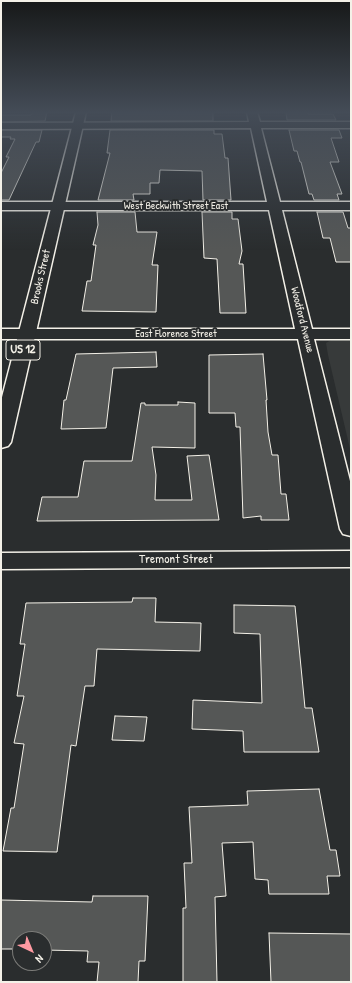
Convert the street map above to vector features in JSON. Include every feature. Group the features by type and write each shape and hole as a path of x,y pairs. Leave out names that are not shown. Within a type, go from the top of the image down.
{"highway":[{"name":"Brooks Street","path":"1,442 69,158"}],"street":[{"name":"Woodford Avenue","path":"262,158 351,529"},
{"name":"West Beckwith Street East","path":"1,206 351,206"},
{"name":"East Florence Street","path":"1,334 351,334"},
{"name":"Tremont Street","path":"1,561 351,559"}],"shaded area":[{"path":"331,340 351,340 351,453 328,355 326,343"}],"building":[{"path":"9,158 29,158 9,200 1,200 1,173"},
{"path":"109,158 228,158 231,200 203,200 202,171 160,170 159,183 150,183 150,194 133,194 134,200 98,200"},
{"path":"299,158 338,158 339,162 330,162 342,194 337,194 339,200 314,200 312,194 309,194"},
{"path":"97,212 135,212 137,232 157,232 152,265 158,265 156,312 82,311 87,281 91,281 96,245 93,245 98,225"},
{"path":"202,212 232,212 232,219 238,219 242,251 239,264 243,264 246,313 220,313 217,259 204,258"},
{"path":"317,212 343,212 348,228 351,228 351,262 336,262 330,238 323,238"},
{"path":"156,352 157,367 113,368 106,428 61,429 64,400 66,400 76,354"},
{"path":"263,354 268,432 272,455 278,455 281,494 286,494 289,520 261,520 261,516 243,518 240,427 236,427 235,413 209,413 209,355"},
{"path":"178,402 195,403 195,448 152,447 156,475 155,500 192,500 187,456 209,455 219,520 37,521 42,497 78,497 84,461 132,461 141,403 145,403 145,405 178,405"},
{"path":"133,598 156,598 155,622 201,623 200,651 97,649 94,686 85,686 76,746 71,745 57,852 3,851 11,808 14,808 24,744 14,743 24,696 17,696 25,644 20,644 26,603 132,602"},
{"path":"234,605 295,606 305,708 312,708 319,752 244,752 243,731 192,729 193,700 262,703 260,634 234,633"},
{"path":"115,716 147,717 144,741 112,740"},
{"path":"319,789 330,850 336,850 340,876 327,876 329,894 269,894 268,880 255,879 253,842 222,843 226,896 215,897 217,982 183,982 183,908 186,908 184,863 192,863 189,807 248,805 247,791"},
{"path":"93,896 148,896 145,961 139,961 138,982 97,982 99,962 87,962 88,951 52,950 52,931 12,931 12,949 1,949 1,900 92,902"},
{"path":"269,933 351,934 351,982 271,982"}]}
